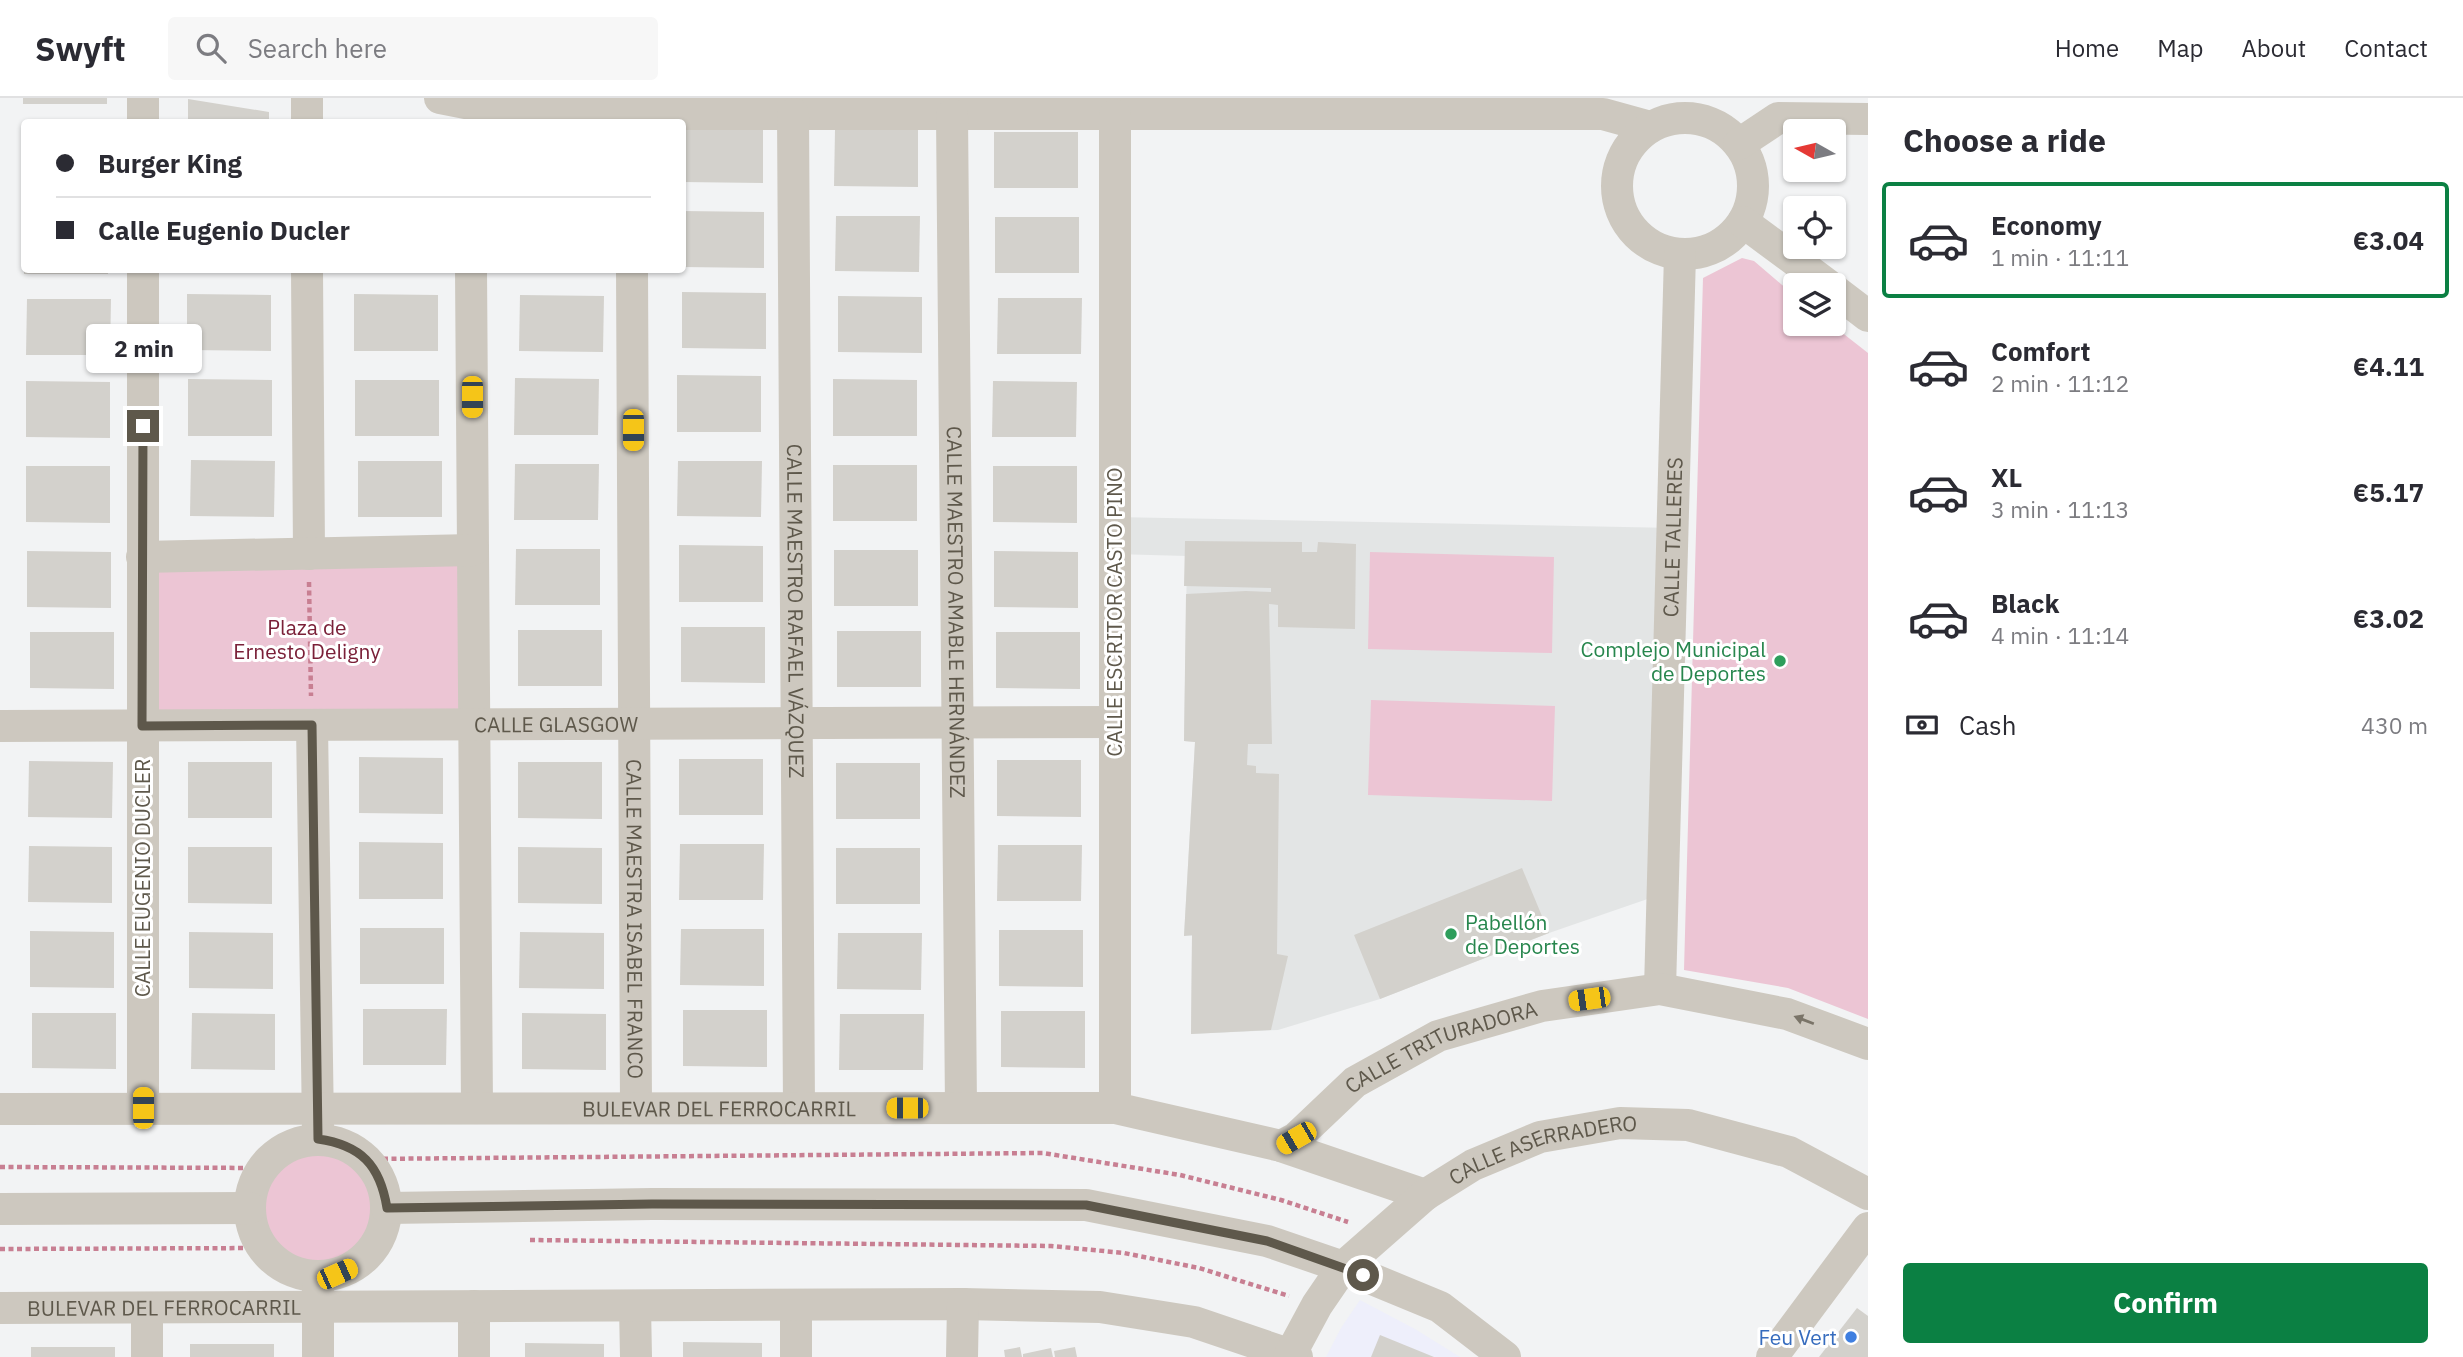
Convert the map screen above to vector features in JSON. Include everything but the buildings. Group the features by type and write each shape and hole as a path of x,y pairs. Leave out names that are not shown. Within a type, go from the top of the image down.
{"street":[{"path":"143,119 144,98"},
{"path":"307,98 307,119"},
{"path":"460,108 522,114 631,118 793,114 1603,114 1650,127"},
{"name":"CALLE MAESTRO RAFAEL VÁZQUEZ","path":"793,114 799,1108"},
{"name":"CALLE MAESTRO AMABLE HERNÁNDEZ","path":"952,115 961,1108"},
{"name":"CALLE ESCRITOR CASTO PINO","path":"1115,115 1115,1108"},
{"path":"1693,118 1716,125 1739,145 1748,159 1753,184 1751,203 1743,222 1732,236 1714,248 1698,253 1680,254 1653,247 1626,222 1619,204 1617,177 1622,159 1632,142 1650,127 1671,119 1693,118"},
{"path":"1739,145 1778,118 1868,120"},
{"path":"1743,222 1812,273"},
{"name":"CALLE TALLERES","path":"1660,989 1680,254"},
{"name":"CALLE EUGENIO DUCLER","path":"143,273 143,1108"},
{"path":"307,273 309,554"},
{"path":"471,273 477,1108"},
{"name":"CALLE MAESTRA ISABEL FRANCO","path":"632,273 636,1108"},
{"path":"1846,299 1868,316"},
{"path":"142,557 472,550"},
{"name":"CALLE GLASGOW","path":"0,726 1114,722"},
{"path":"312,725 318,1124 297,1143 278,1153 263,1168 253,1187 250,1208 253,1229 263,1248 278,1264 297,1273 318,1292"},
{"name":"CALLE TRITURADORA","path":"1281,1146 1296,1138 1355,1082 1438,1036 1542,1006 1660,989 1787,1014 1868,1044"},
{"name":"BULEVAR DEL FERROCARRIL","path":"0,1109 143,1108 318,1124 477,1108 1115,1108 1281,1146 1425,1195"},
{"name":"CALLE ASERRADERO","path":"1290,1356 1317,1305 1343,1267 1425,1195 1473,1165 1539,1137 1620,1123 1688,1125 1789,1152 1868,1194"},
{"path":"318,1124 366,1159 377,1173 387,1208 379,1239 368,1254 354,1266 337,1274 318,1292 318,1357"},
{"path":"387,1208 652,1204 1086,1205 1267,1241 1343,1267 1440,1307 1489,1352"},
{"path":"0,1209 250,1208"},
{"path":"1772,1357 1868,1228"},
{"name":"BULEVAR DEL FERROCARRIL","path":"0,1308 147,1308 318,1292 474,1306 963,1304 1100,1307 1194,1322 1290,1356"},
{"path":"962,1357 963,1304"},
{"path":"796,1305 796,1357"},
{"path":"474,1306 474,1357"},
{"path":"635,1306 636,1357"},
{"path":"147,1308 147,1357"}],"path":[{"path":"309,554 312,725"},
{"path":"366,1159 1043,1153 1180,1175 1281,1200 1382,1233"},
{"path":"0,1167 263,1168"},
{"path":"517,1240 1051,1246 1124,1253 1199,1268 1317,1305"},
{"path":"0,1249 263,1248"}],"shaded area":[{"path":"1114,517 1674,528 1662,894 1549,933 1380,999 1278,1030 1191,1034 1192,936 1184,936 1195,742 1184,741 1187,556 1114,554"},
{"path":"1360,1300 1415,1329 1460,1357 1326,1357"}],"green space":[{"name":"Complejo Municipal de Deportes","path":"1742,258 1754,261 1783,286 1783,336 1846,336 1868,353 1868,1019 1788,988 1684,970 1703,278"},
{"name":"Plaza de Ernesto Deligny","path":"473,550 474,724 142,726 142,557"},
{"path":"1370,552 1554,557 1552,653 1368,649"},
{"path":"1371,700 1555,706 1552,801 1368,795"},
{"path":"318,1149 341,1154 360,1166 372,1185 377,1208 372,1231 360,1250 341,1262 318,1267 295,1262 276,1250 264,1231 259,1208 264,1185 276,1166 295,1154"}],"place":[{"name":"Complejo Municipal de Deportes","path":"1780,661"},
{"name":"Pabellón de Deportes","path":"1451,934"},
{"name":"Feu Vert","path":"1851,1337"}],"route":[{"path":"143,426 142,726 312,725 318,1139 336,1142 366,1159 377,1173 387,1208 652,1204 1086,1205 1267,1241 1363,1275"}]}
